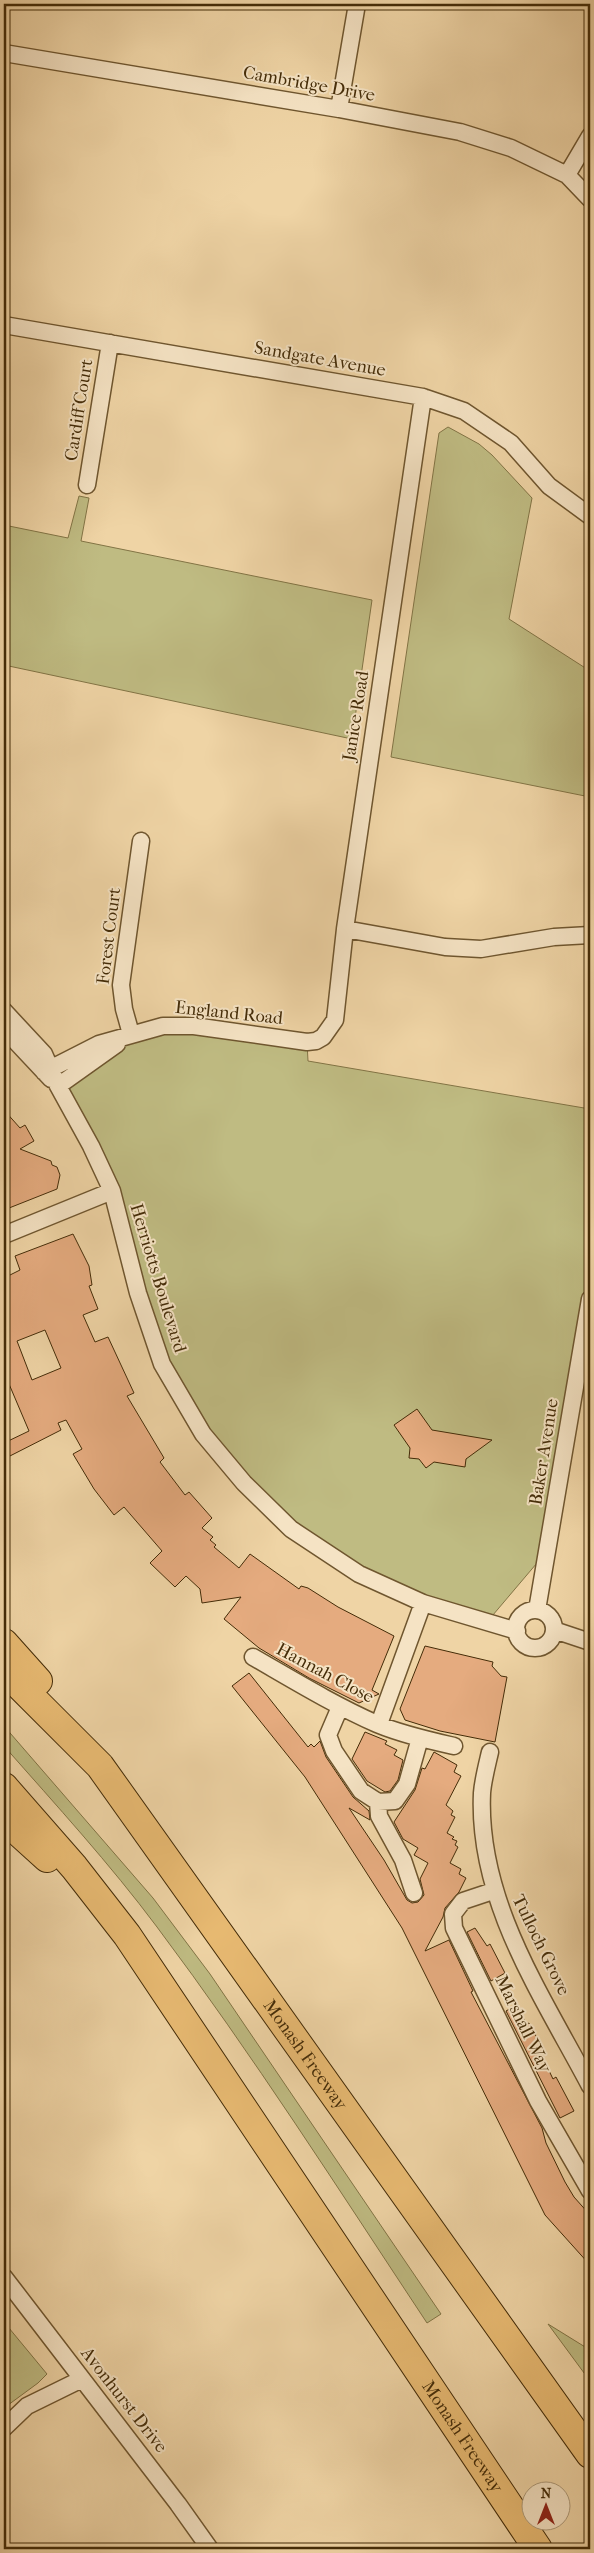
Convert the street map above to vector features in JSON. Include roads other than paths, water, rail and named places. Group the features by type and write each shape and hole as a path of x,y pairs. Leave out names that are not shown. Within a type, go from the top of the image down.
{"highway":[{"path":"4,1643 56,1701 100,1766"},
{"name":"Monash Freeway","path":"4,1670 100,1766 590,2454"},
{"name":"Monash Freeway","path":"4,1787 74,1867 127,1935 538,2549"},
{"path":"4,1819 127,1935"}],"street":[{"path":"339,109 357,4"},
{"name":"Cambridge Drive","path":"4,53 339,109 460,132 511,148 567,175 590,199"},
{"path":"567,175 590,136"},
{"name":"Sandgate Avenue","path":"4,325 423,397 464,411 511,443 549,486 590,516"},
{"name":"Cardiff Court","path":"87,485 110,343"},
{"name":"Janice Road","path":"323,1037 335,1020 345,929 423,397"},
{"name":"Forest Court","path":"131,1034 124,1010 121,985 141,841"},
{"path":"345,929 445,946 481,949 554,937 590,935"},
{"path":"4,1011 38,1045 48,1070 58,1086"},
{"name":"England Road","path":"48,1070 89,1048 154,1027 182,1025 307,1042 316,1041 323,1037"},
{"path":"4,1029 48,1070"},
{"name":"England Road","path":"58,1086 131,1034"},
{"name":"Herriotts Boulevard","path":"58,1086 91,1146 112,1191 138,1293 162,1364 203,1434 244,1483 291,1529 359,1574 423,1603 517,1631"},
{"path":"4,1235 112,1191"},
{"name":"Baker Avenue","path":"537,1610 590,1299"},
{"name":"Hannah Close","path":"379,1724 423,1603"},
{"path":"537,1610 552,1619 554,1630 549,1642 539,1648 527,1646 522,1642 517,1631 522,1616 537,1610"},
{"path":"554,1630 590,1642"},
{"name":"Hannah Close","path":"252,1657 340,1707 379,1724 420,1738 454,1746"},
{"path":"340,1707 328,1735 334,1751 361,1791 378,1802 395,1800 407,1784 420,1738"},
{"name":"Tulloch Grove","path":"490,1752 482,1792 484,1841 494,1890 514,1942 590,2086"},
{"path":"378,1802 379,1816 403,1860 414,1893"},
{"name":"Marshall Way","path":"494,1890 463,1901 453,1914 454,1928 538,2101 590,2191"},
{"name":"Avonhurst Drive","path":"4,2277 178,2504 210,2549"},
{"path":"4,2428 27,2406 82,2379"}]}
